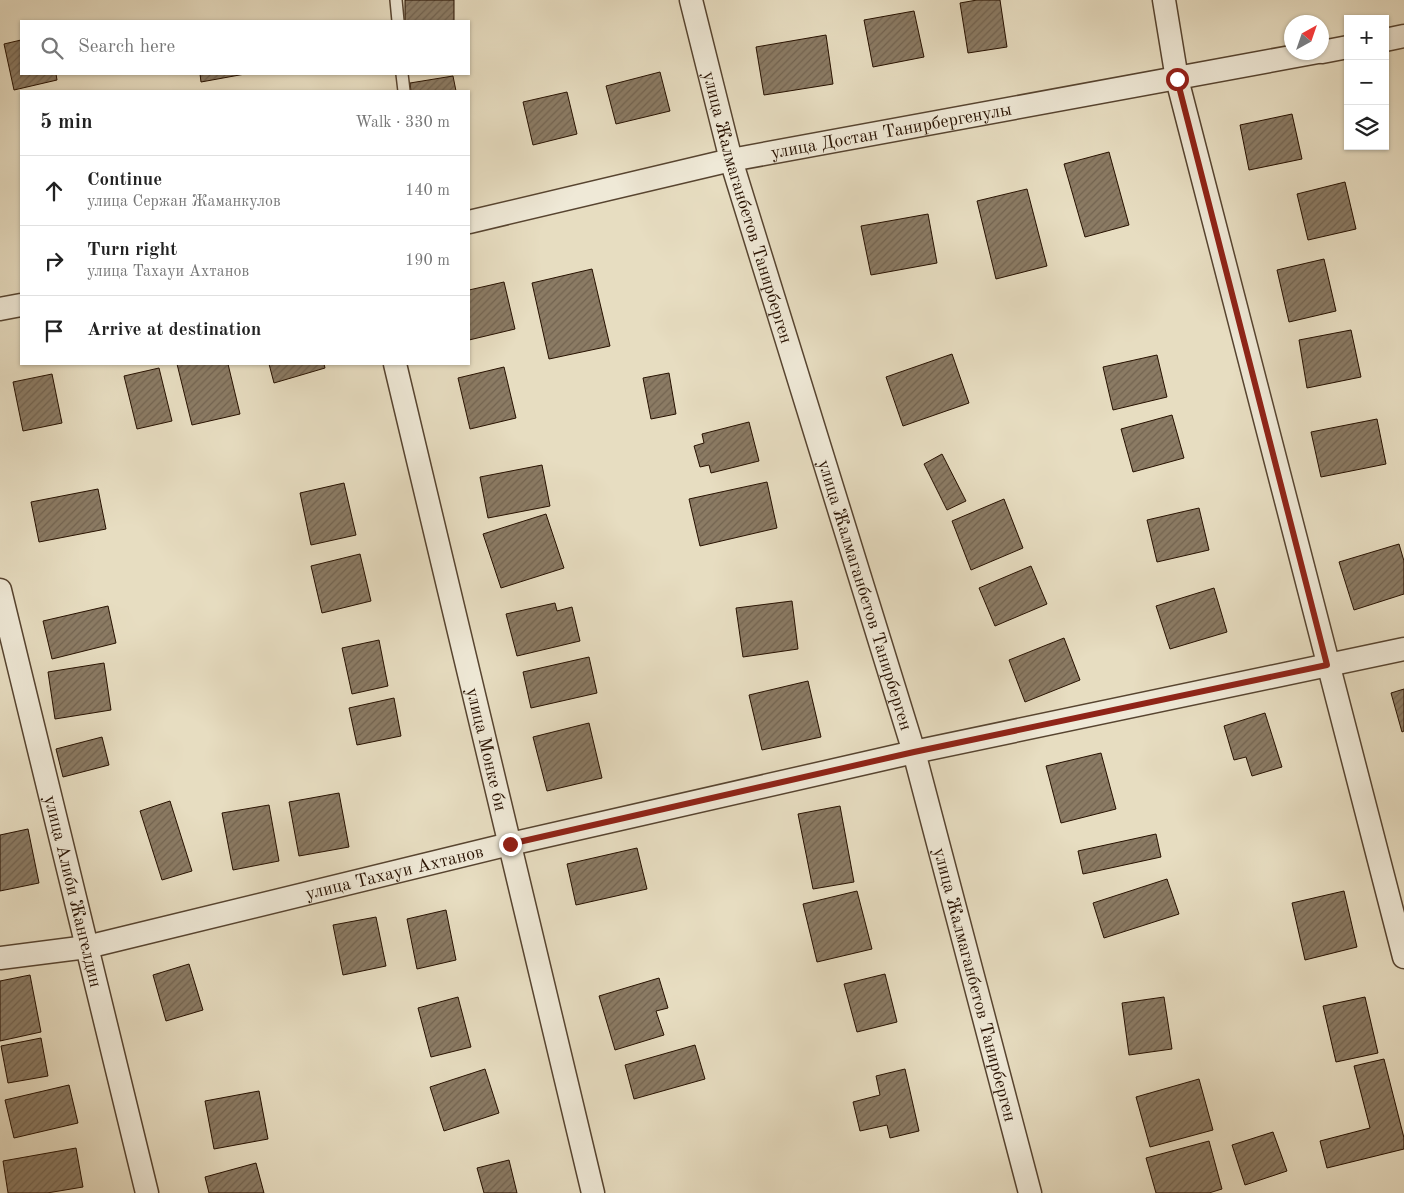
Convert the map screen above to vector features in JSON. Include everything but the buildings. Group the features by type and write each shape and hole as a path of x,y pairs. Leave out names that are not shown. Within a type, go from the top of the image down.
{"street":[{"name":"улица Жалмаганбетов Танирберген","path":"690,0 731,160 914,752 1030,1193"},
{"path":"1164,0 1177,79 1404,957"},
{"path":"1389,39 1404,36"},
{"name":"улица Достан Танирбергенулы","path":"1329,50 1344,48"},
{"name":"улица Достан Танирбергенулы","path":"470,222 731,160 1284,59"},
{"path":"0,309 20,305"},
{"name":"улица Монке би","path":"395,365 593,1193"},
{"name":"улица Алиби Жангелдин","path":"0,590 147,1193"},
{"name":"улица Тахауи Ахтанов","path":"0,958 87,947 510,844 914,752 1404,649"}],"lane":[{"path":"396,0 398,20"},
{"path":"402,75 404,90"}],"route":[{"path":"510,844 914,752 1327,665 1177,79"}]}
